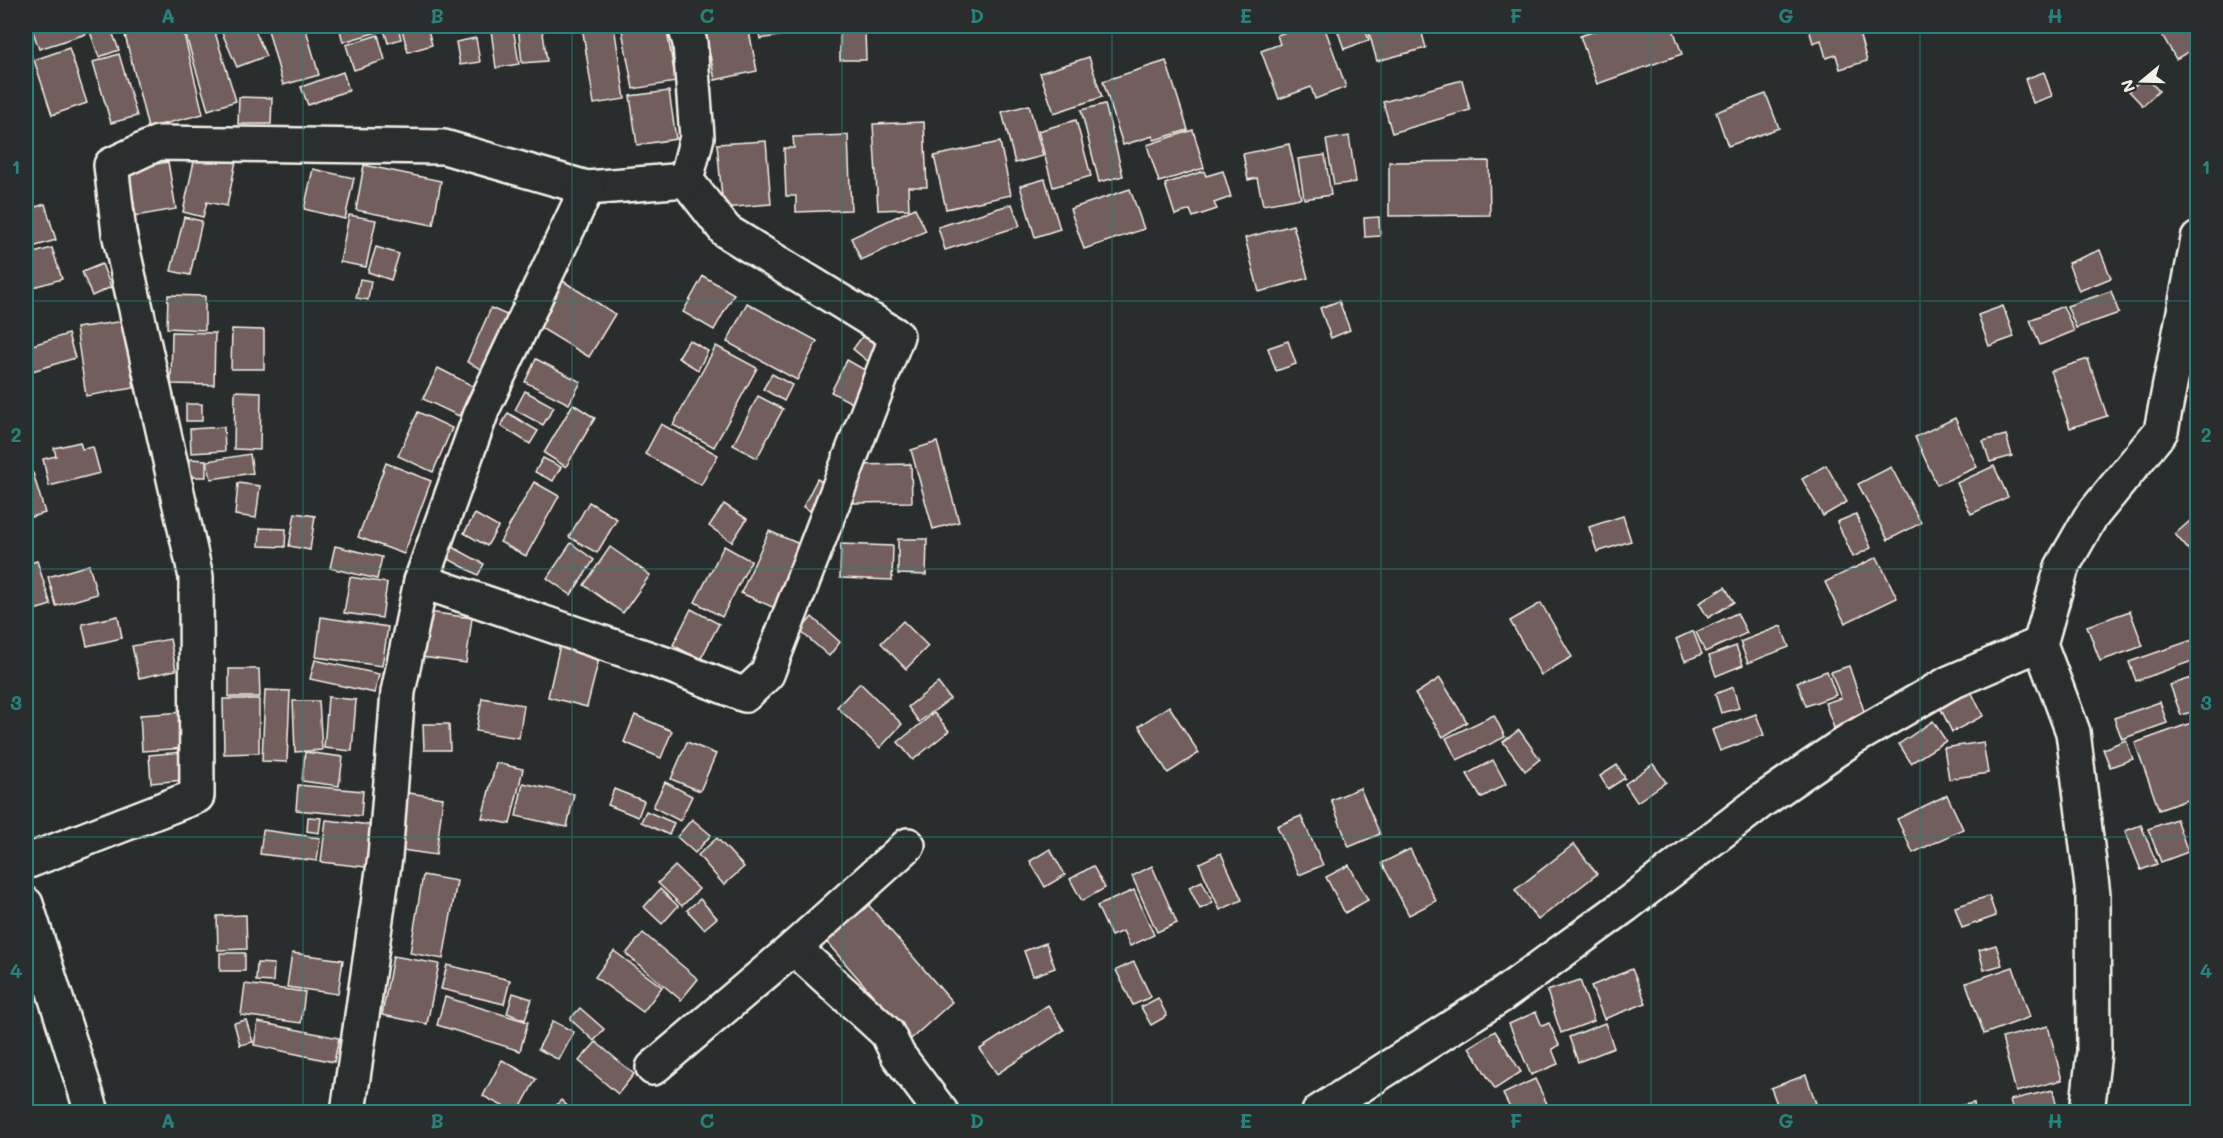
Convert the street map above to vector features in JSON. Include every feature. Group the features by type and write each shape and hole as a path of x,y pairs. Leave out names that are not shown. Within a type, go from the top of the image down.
{"street":[{"path":"685,26 690,43 697,137 686,180"},
{"path":"26,861 197,796 196,577 119,233 111,165 158,143 444,147 587,188 686,180"},
{"path":"421,580 671,666 745,695 767,674 897,336 726,231 686,180"},
{"path":"348,1113 384,857 398,692 421,580 483,408 587,188"},
{"path":"2087,1113 2094,1052 2093,895 2073,732 2040,644 2062,567 2090,518 2161,431 2198,239"},
{"path":"1319,1113 1502,995 1626,905 1763,800 1850,740 1949,683 2040,644"},
{"path":"653,1068 794,948 908,845"},
{"path":"26,904 92,1113"},
{"path":"794,948 887,1033 898,1055 941,1113"}],"building":[{"path":"31,26 83,26 86,34 39,49"},
{"path":"88,26 110,26 119,50 99,57"},
{"path":"166,26 182,26 203,114 148,128 125,35"},
{"path":"183,26 213,26 236,101 208,110"},
{"path":"219,26 253,26 266,56 237,67"},
{"path":"267,26 305,26 319,75 283,85"},
{"path":"339,26 380,26 381,31 343,42"},
{"path":"383,26 398,26 401,39 388,43"},
{"path":"401,26 427,26 432,45 408,52"},
{"path":"518,26 542,26 547,61 522,63"},
{"path":"582,26 614,26 625,99 594,104"},
{"path":"630,26 666,26 676,82 633,89 622,30 631,28"},
{"path":"725,26 748,26 757,71 715,80 705,30"},
{"path":"758,26 796,26 797,33 760,39"},
{"path":"1304,26 1324,26 1346,87 1315,99 1311,87 1279,99 1261,51 1280,44 1277,35"},
{"path":"1336,26 1364,26 1369,40 1344,49"},
{"path":"1367,26 1420,26 1426,48 1377,61"},
{"path":"1611,26 1672,26 1682,54 1597,84 1580,36"},
{"path":"1808,26 1857,26 1867,61 1840,69 1836,55 1826,58 1821,40 1813,43"},
{"path":"2157,26 2198,26 2198,46 2176,59"},
{"path":"513,27 519,64 496,68 491,30"},
{"path":"840,31 865,31 866,60 840,60"},
{"path":"378,35 385,60 354,70 346,45"},
{"path":"26,36 32,56 26,58"},
{"path":"476,38 480,62 460,65 456,42"},
{"path":"69,48 87,103 52,115 34,60"},
{"path":"119,54 137,116 111,123 93,62"},
{"path":"1089,57 1102,97 1054,113 1040,73"},
{"path":"1166,61 1188,130 1154,140 1153,136 1123,145 1103,81"},
{"path":"343,72 349,90 308,105 301,87"},
{"path":"2044,72 2052,96 2033,103 2025,79"},
{"path":"2145,76 2159,91 2143,106 2129,91"},
{"path":"1462,80 1470,110 1392,133 1383,102"},
{"path":"669,91 676,139 637,145 630,96"},
{"path":"1766,94 1779,128 1728,146 1716,112"},
{"path":"239,97 272,98 271,124 238,124"},
{"path":"1105,104 1123,176 1099,182 1081,110"},
{"path":"1029,105 1043,156 1015,163 1002,112"},
{"path":"1076,120 1091,176 1053,187 1038,131"},
{"path":"924,122 927,187 908,187 909,209 878,210 873,124"},
{"path":"1193,130 1204,168 1159,182 1147,145"},
{"path":"848,135 851,210 796,212 796,196 786,196 784,148 794,148 793,137"},
{"path":"1349,136 1356,182 1334,185 1326,140"},
{"path":"766,141 771,204 723,208 717,144"},
{"path":"1000,142 1011,195 946,209 934,156"},
{"path":"1289,144 1301,198 1263,205 1257,178 1248,180 1243,154"},
{"path":"196,152 236,161 227,206 207,202 203,217 183,212"},
{"path":"1325,155 1331,195 1304,199 1298,159"},
{"path":"1489,161 1490,215 1389,216 1389,162"},
{"path":"168,162 176,209 136,216 128,169"},
{"path":"364,165 441,181 433,225 356,210"},
{"path":"313,169 354,178 345,219 304,209"},
{"path":"1204,171 1206,176 1223,171 1231,197 1214,203 1217,209 1193,217 1190,210 1175,215 1165,184"},
{"path":"1045,179 1060,229 1035,237 1020,186"},
{"path":"1130,189 1144,229 1084,249 1070,209"},
{"path":"45,204 56,240 26,249 26,210"},
{"path":"1012,204 1020,226 945,250 938,227"},
{"path":"915,208 926,231 861,260 851,238"},
{"path":"349,215 376,220 366,267 340,262"},
{"path":"184,217 202,221 190,275 171,271"},
{"path":"1379,217 1380,236 1365,237 1364,218"},
{"path":"1293,225 1308,278 1259,292 1245,238"},
{"path":"376,247 399,254 391,280 368,272"},
{"path":"52,248 62,279 26,289 26,255"},
{"path":"2100,250 2111,278 2079,291 2068,263"},
{"path":"102,264 111,287 92,296 82,272"},
{"path":"703,276 734,294 714,330 683,312"},
{"path":"360,279 371,281 368,300 356,298"},
{"path":"563,281 615,314 589,357 536,325"},
{"path":"2111,291 2119,313 2076,328 2067,306"},
{"path":"168,295 205,296 205,330 167,328"},
{"path":"1339,301 1350,330 1331,338 1320,308"},
{"path":"747,303 817,341 797,380 727,342"},
{"path":"2003,306 2014,337 1989,346 1978,315"},
{"path":"2063,306 2074,331 2040,345 2030,320"},
{"path":"491,308 518,320 493,375 467,362"},
{"path":"124,321 134,388 86,396 76,328"},
{"path":"232,329 264,330 264,369 231,369"},
{"path":"867,330 885,344 870,363 853,349"},
{"path":"172,332 215,333 214,385 171,384"},
{"path":"68,334 75,358 26,373 26,347"},
{"path":"689,340 708,351 698,370 678,358"},
{"path":"1288,341 1296,364 1276,371 1268,348"},
{"path":"716,346 757,368 714,447 673,425"},
{"path":"536,359 581,382 569,404 525,382"},
{"path":"2088,359 2107,416 2070,428 2051,371"},
{"path":"847,360 872,374 856,405 831,392"},
{"path":"438,368 473,386 459,416 423,399"},
{"path":"772,374 792,385 784,401 763,389"},
{"path":"235,391 261,392 260,450 234,449"},
{"path":"525,391 554,407 543,425 515,410"},
{"path":"758,396 783,409 757,458 733,445"},
{"path":"186,404 202,404 202,421 186,421"},
{"path":"573,404 595,418 566,467 544,453"},
{"path":"418,412 452,428 433,472 398,456"},
{"path":"508,413 538,431 530,444 501,426"},
{"path":"1955,418 1977,467 1937,485 1915,437"},
{"path":"661,424 718,455 701,485 645,454"},
{"path":"224,427 225,451 191,453 190,429"},
{"path":"2006,435 2012,456 1990,462 1983,441"},
{"path":"80,442 82,449 93,447 100,473 49,486 43,459 56,456 54,448"},
{"path":"937,442 959,522 933,529 911,450"},
{"path":"250,454 253,473 211,479 207,461"},
{"path":"543,458 561,467 553,481 535,472"},
{"path":"190,459 206,460 206,477 189,477"},
{"path":"386,463 431,481 404,554 358,537"},
{"path":"911,464 912,502 854,503 854,465"},
{"path":"1826,465 1847,502 1823,516 1802,479"},
{"path":"1994,466 2008,497 1971,514 1957,483"},
{"path":"1891,467 1921,523 1888,540 1858,484"},
{"path":"33,473 45,513 31,517 26,499 26,475"},
{"path":"817,479 833,488 818,515 803,507"},
{"path":"534,482 559,496 526,556 500,542"},
{"path":"238,483 260,486 256,518 235,515"},
{"path":"589,502 617,519 597,553 569,537"},
{"path":"724,504 747,519 732,542 709,526"},
{"path":"295,513 315,516 310,550 289,546"},
{"path":"475,514 498,527 487,546 464,533"},
{"path":"1856,514 1871,548 1853,557 1837,522"},
{"path":"2198,514 2198,561 2175,534"},
{"path":"1623,516 1631,541 1597,552 1589,527"},
{"path":"260,528 286,529 285,547 259,546"},
{"path":"769,531 804,546 777,609 741,593"},
{"path":"898,539 927,539 926,575 898,574"},
{"path":"571,543 594,560 571,595 547,578"},
{"path":"841,544 893,546 892,580 840,578"},
{"path":"449,545 484,564 478,575 443,556"},
{"path":"335,546 382,557 377,579 330,568"},
{"path":"724,546 751,561 722,617 695,602"},
{"path":"610,547 650,575 623,613 584,585"},
{"path":"1877,557 1897,598 1845,623 1825,582"},
{"path":"37,561 51,605 31,611 26,593 26,564"},
{"path":"89,565 97,594 56,606 48,577"},
{"path":"350,577 387,583 382,618 344,613"},
{"path":"1725,587 1734,602 1708,618 1699,603"},
{"path":"1541,603 1572,657 1541,675 1510,621"},
{"path":"691,609 719,624 700,660 673,645"},
{"path":"2130,611 2143,646 2100,661 2087,626"},
{"path":"428,612 472,618 466,663 422,657"},
{"path":"1737,613 1747,633 1705,652 1696,632"},
{"path":"118,616 122,638 87,646 82,624"},
{"path":"321,617 388,627 382,666 316,657"},
{"path":"812,617 840,642 829,656 800,631"},
{"path":"903,621 928,646 906,669 881,643"},
{"path":"1781,626 1789,647 1748,663 1740,642"},
{"path":"1693,631 1702,654 1685,661 1676,639"},
{"path":"2198,638 2198,659 2136,681 2129,662"},
{"path":"170,639 176,670 139,678 132,646"},
{"path":"560,645 600,655 587,707 548,697"},
{"path":"1736,646 1743,665 1716,676 1709,656"},
{"path":"315,660 379,674 375,693 310,679"},
{"path":"1849,666 1866,717 1834,728 1825,703 1841,698 1831,672"},
{"path":"229,669 259,669 260,697 229,697"},
{"path":"1827,671 1836,695 1806,706 1797,682"},
{"path":"2198,676 2198,710 2181,715 2170,685"},
{"path":"1440,678 1467,722 1443,737 1415,694"},
{"path":"860,683 902,724 880,748 837,707"},
{"path":"938,683 950,699 919,722 908,707"},
{"path":"1733,687 1739,708 1721,713 1715,694"},
{"path":"1970,689 1983,716 1952,732 1939,705"},
{"path":"265,690 290,691 287,762 262,761"},
{"path":"328,697 356,700 352,751 324,748"},
{"path":"482,698 524,705 519,738 476,731"},
{"path":"223,699 259,699 259,753 224,754"},
{"path":"293,701 319,701 322,750 295,752"},
{"path":"2160,702 2167,723 2122,739 2114,718"},
{"path":"1169,706 1199,753 1168,773 1139,726"},
{"path":"185,712 187,748 142,751 140,715"},
{"path":"934,713 949,731 913,760 898,742"},
{"path":"1756,714 1764,735 1720,751 1712,730"},
{"path":"635,715 672,731 661,758 624,742"},
{"path":"1494,715 1505,737 1457,760 1446,738"},
{"path":"1933,721 1946,741 1911,763 1899,744"},
{"path":"2191,723 2198,742 2198,796 2159,810 2135,743"},
{"path":"423,724 449,724 450,750 424,750"},
{"path":"1519,730 1540,759 1525,771 1503,742"},
{"path":"2126,740 2133,759 2110,767 2103,749"},
{"path":"687,742 716,754 700,791 671,779"},
{"path":"1983,742 1988,773 1949,779 1944,748"},
{"path":"182,752 184,780 151,783 149,755"},
{"path":"305,752 343,757 339,786 302,781"},
{"path":"1493,760 1506,784 1481,798 1467,774"},
{"path":"496,763 523,769 510,824 482,818"},
{"path":"1653,764 1666,782 1637,802 1625,784"},
{"path":"1617,765 1625,778 1608,789 1600,776"},
{"path":"665,782 692,796 680,821 653,807"},
{"path":"523,783 574,794 567,827 516,816"},
{"path":"298,785 363,791 361,816 296,810"},
{"path":"1360,788 1380,834 1349,847 1331,800"},
{"path":"614,789 644,801 638,817 608,805"},
{"path":"402,792 443,798 436,855 395,849"},
{"path":"1947,795 1963,829 1913,853 1897,819"},
{"path":"646,811 674,823 669,835 641,822"},
{"path":"1301,816 1323,865 1299,875 1277,826"},
{"path":"308,817 321,818 319,833 307,831"},
{"path":"692,819 711,835 695,853 677,837"},
{"path":"2176,819 2188,852 2161,862 2148,829"},
{"path":"326,820 371,825 366,867 321,862"},
{"path":"2141,825 2157,864 2141,870 2125,831"},
{"path":"263,830 320,838 317,861 260,854"},
{"path":"717,838 744,867 724,885 698,855"},
{"path":"1574,844 1597,874 1538,920 1515,890"},
{"path":"1050,849 1065,875 1045,887 1030,861"},
{"path":"1410,849 1436,901 1409,915 1382,863"},
{"path":"1221,853 1242,900 1220,910 1199,863"},
{"path":"2198,853 2198,869 2192,854"},
{"path":"1349,865 1368,900 1345,913 1326,877"},
{"path":"675,866 699,889 682,906 658,883"},
{"path":"1093,866 1105,888 1082,901 1070,879"},
{"path":"1152,866 1177,923 1157,932 1132,876"},
{"path":"423,875 457,881 443,959 410,953"},
{"path":"1202,881 1213,903 1200,909 1189,887"},
{"path":"660,889 678,906 662,924 644,907"},
{"path":"1134,890 1154,935 1130,946 1123,931 1111,936 1097,906"},
{"path":"1989,896 1996,916 1962,928 1955,907"},
{"path":"700,899 717,918 704,929 687,910"},
{"path":"866,902 952,1002 911,1039 824,939"},
{"path":"246,915 247,949 218,950 217,916"},
{"path":"643,933 698,979 681,1000 626,954"},
{"path":"1046,943 1055,968 1033,976 1024,951"},
{"path":"1996,945 2002,965 1984,970 1979,950"},
{"path":"614,951 662,987 643,1012 595,977"},
{"path":"220,953 245,953 245,971 220,971"},
{"path":"292,953 343,960 338,994 287,987"},
{"path":"393,956 439,964 427,1024 382,1015"},
{"path":"1134,962 1151,997 1133,1005 1116,970"},
{"path":"257,963 274,964 273,982 256,981"},
{"path":"447,965 510,980 504,1004 441,989"},
{"path":"2013,967 2030,1017 1984,1034 1966,983"},
{"path":"1632,969 1646,1003 1604,1019 1591,986"},
{"path":"1580,980 1594,1021 1561,1033 1547,991"},
{"path":"245,984 305,992 301,1023 241,1015"},
{"path":"513,993 532,999 525,1020 507,1013"},
{"path":"445,997 528,1022 520,1051 437,1025"},
{"path":"1158,998 1167,1016 1151,1025 1141,1007"},
{"path":"1048,1005 1064,1030 997,1074 980,1049"},
{"path":"580,1008 604,1029 594,1041 570,1019"},
{"path":"1536,1012 1542,1026 1549,1023 1559,1045 1552,1049 1558,1064 1531,1075 1509,1024"},
{"path":"246,1020 253,1042 240,1045 234,1023"},
{"path":"553,1021 574,1032 559,1060 538,1049"},
{"path":"258,1022 339,1038 334,1062 254,1045"},
{"path":"1605,1023 1614,1048 1578,1062 1569,1037"},
{"path":"2048,1026 2062,1080 2016,1092 2002,1038"},
{"path":"1495,1031 1521,1072 1495,1089 1469,1047"},
{"path":"596,1042 634,1074 618,1094 579,1061"},
{"path":"502,1060 536,1079 518,1112 483,1096"},
{"path":"1806,1075 1819,1112 1780,1112 1771,1088"},
{"path":"1535,1079 1551,1112 1512,1112 1503,1094"},
{"path":"2053,1090 2058,1112 2013,1112 2010,1100"},
{"path":"561,1100 574,1112 550,1112"},
{"path":"1974,1103 1975,1112 1949,1112 1948,1108"}]}
